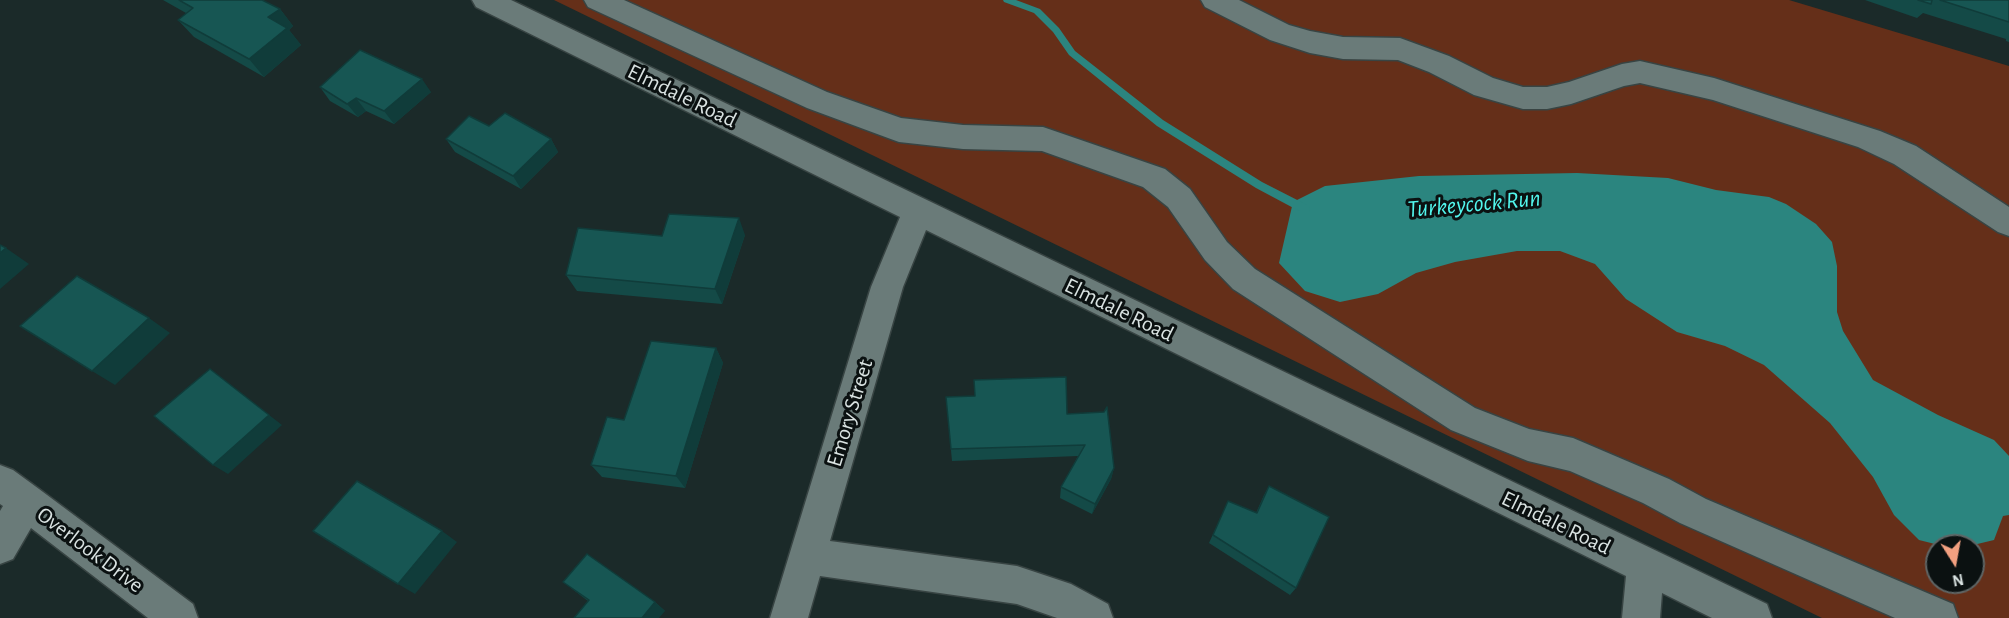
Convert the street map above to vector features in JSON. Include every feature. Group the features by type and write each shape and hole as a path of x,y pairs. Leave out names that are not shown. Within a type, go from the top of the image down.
{"street":[{"name":"Elmdale Road","path":"486,0 1753,618"},
{"path":"598,0 748,70 818,100 899,130 963,137 1043,139 1154,178 1179,198 1216,251 1244,279 1463,419 1528,445 1573,455 1656,491 1693,511 1939,618"},
{"path":"1215,0 1280,33 1310,42 1343,48 1400,49 1439,64 1484,87 1522,98 1547,98 1571,93 1622,75 1640,72 1714,89 1869,139 1905,155 2009,223"},
{"name":"Emory Street","path":"789,618 887,287 918,211"},
{"path":"0,546 13,491"},
{"name":"Overlook Drive","path":"13,491 179,618"},
{"path":"807,556 1017,585 1058,597 1094,618"},
{"path":"1641,618 1646,567"}],"shaded area":[{"path":"554,0 1789,0 2009,66 2009,618 1822,618"}],"water":[{"path":"1577,173 1668,178 1716,190 1769,197 1786,204 1816,224 1832,242 1837,266 1837,312 1843,331 1873,380 1938,415 1994,440 2009,456 2009,515 2003,516 1994,540 1985,542 1985,534 1925,534 1925,542 1919,540 1894,515 1873,477 1830,423 1764,365 1725,346 1677,332 1626,299 1595,264 1560,251 1517,251 1455,262 1416,273 1378,294 1340,302 1305,291 1279,263 1293,202 1325,186 1419,176"}],"building":[{"path":"179,0 262,0 280,9 268,17 287,28 249,59 178,20 193,8"},
{"path":"1918,0 1932,0 1931,4"},
{"path":"1940,0 2009,0 2009,22"},
{"path":"360,50 422,79 384,111 356,98 347,104 320,87"},
{"path":"505,113 551,139 513,176 446,139 469,116 489,126"},
{"path":"669,214 739,218 715,289 566,275 578,228 662,236"},
{"path":"0,245 6,248 0,253"},
{"path":"77,276 149,318 92,371 20,326"},
{"path":"651,341 716,348 676,476 591,465 607,417 624,420"},
{"path":"210,369 269,415 213,465 154,416"},
{"path":"1066,377 1067,414 1104,412 1107,407 1114,468 1095,504 1061,487 1085,445 951,449 946,397 975,396 974,380"},
{"path":"357,481 442,531 398,584 313,531"},
{"path":"1269,486 1329,517 1296,588 1213,535 1228,501 1257,513"},
{"path":"587,554 655,602 642,618 574,618 589,600 563,582"}],"waterway":[{"name":"Turkeycock Run","path":"1007,0 1037,11 1056,30 1072,53 1160,123 1259,185 1305,209"}]}
